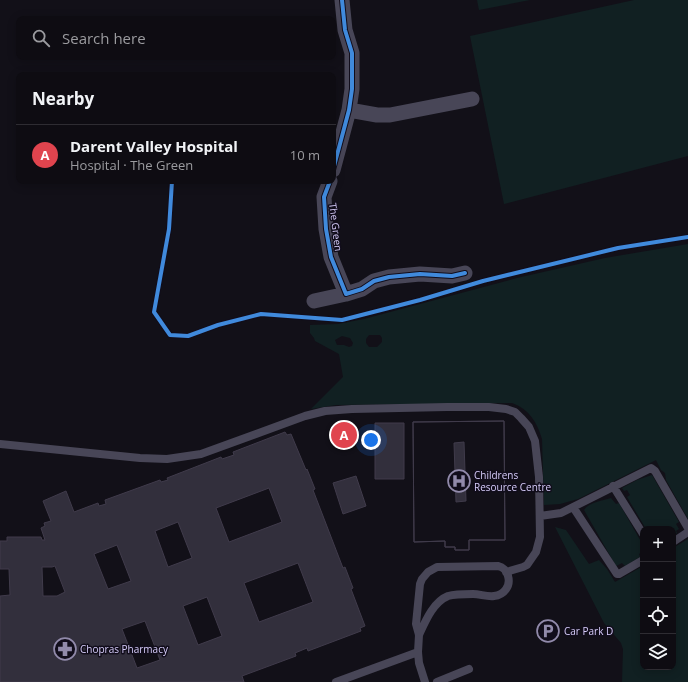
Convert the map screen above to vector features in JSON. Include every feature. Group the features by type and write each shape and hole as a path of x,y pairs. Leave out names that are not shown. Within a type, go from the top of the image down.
{"street":[{"path":"336,151 349,110 353,64 350,46 345,30 342,0"},
{"path":"349,110 377,115 390,115 472,99"},
{"name":"The Green","path":"329,184 324,197 326,228 331,257 346,294"},
{"path":"314,302 362,289 374,281 389,277 420,274 452,276 465,273"}],"lane":[{"path":"0,444 140,458 167,459 201,454 305,416 325,411 404,407 497,407 506,409 515,412 529,427 533,435 538,456 540,516 540,539 534,556 526,566 506,572"},
{"path":"540,516 560,514 613,486 652,468 688,528"},
{"path":"613,486 640,529"},
{"path":"573,507 617,574 640,562"},
{"path":"676,540 688,532"},
{"path":"418,635 430,613 448,596 473,594 494,596 505,591 509,583 506,572 501,567 496,566 440,567 434,568 422,578 420,584 416,624 418,635 419,666 425,682"},
{"path":"336,682 418,652"},
{"path":"437,682 469,669"}],"shaded area":[{"path":"477,0 530,0 479,10"},
{"path":"634,0 688,0 688,156 504,204 470,36"},
{"path":"688,244 688,519 666,480 665,473 661,470 656,460 578,499 560,504 544,505 542,439 538,427 532,417 523,409 512,403 336,405 311,409 343,377 339,354 315,341 310,333 310,325 338,324 364,319 517,278 605,258","holes":["369,335 380,335 382,342 377,347 369,347 366,343 366,339","342,336 350,338 353,343 352,346 337,345 335,340"]},
{"path":"652,475 679,522 676,524 679,529 676,531 676,526 644,526 627,497 630,495 627,490 624,491 622,488 637,480"},
{"path":"611,498 616,504 619,503 640,540 640,557 625,566 622,563 616,566 584,510 592,503"},
{"path":"555,527 566,530 589,564 599,560 615,582 640,568 640,670 676,670 676,546 688,539 688,682 622,682 623,649 621,643 604,623"}],"building":[{"name":"Childrens Resource Centre","path":"504,421 505,540 469,540 469,550 455,550 455,547 445,547 445,541 414,542 413,422","holes":["464,442 466,501 456,502 454,443"]},
{"name":"Childrens Resource Centre","path":"504,421 505,540 469,540 469,550 455,550 455,547 445,547 445,541 414,542 413,422"},
{"path":"375,423 404,423 404,479 375,479"},
{"path":"285,432 287,435 291,434 315,489 313,490 343,568 345,567 353,588 351,589 365,626 360,628 361,631 308,651 307,648 295,653 296,656 242,676 244,682 0,682 0,596 10,595 9,569 0,569 0,541 7,541 7,537 41,537 42,540 45,540 41,528 45,526 44,523 51,521 43,501 66,491 74,512 98,503 99,506 106,504 105,500 160,480 161,482 168,480 167,478 221,457 222,459 234,455 233,452","holes":["269,488 282,522 229,542 216,508","178,522 192,558 168,567 155,531","117,545 131,581 108,589 94,554","298,563 313,602 259,622 244,583","55,566 65,592 57,596 43,596 42,567","207,597 222,636 198,645 183,606","145,621 160,660 137,668 122,629"]},
{"path":"356,476 366,506 343,514 333,483"}],"cycle path":[{"path":"336,159 349,110 352,89 352,53 345,30 342,0"},
{"path":"172,184 169,229 154,312 170,335 188,336 218,325 261,314 342,320 420,300 483,281 618,248 688,237"},
{"path":"329,184 324,197 326,229 331,257 346,294 362,289 374,281 389,277 420,274 452,276 465,273"}],"place":[{"name":"Darent Valley Hospital","path":"344,435"},
{"name":"Childrens Resource Centre","path":"459,481"},
{"name":"Car Park D","path":"548,631"},
{"name":"Chopras Pharmacy","path":"65,649"}]}
